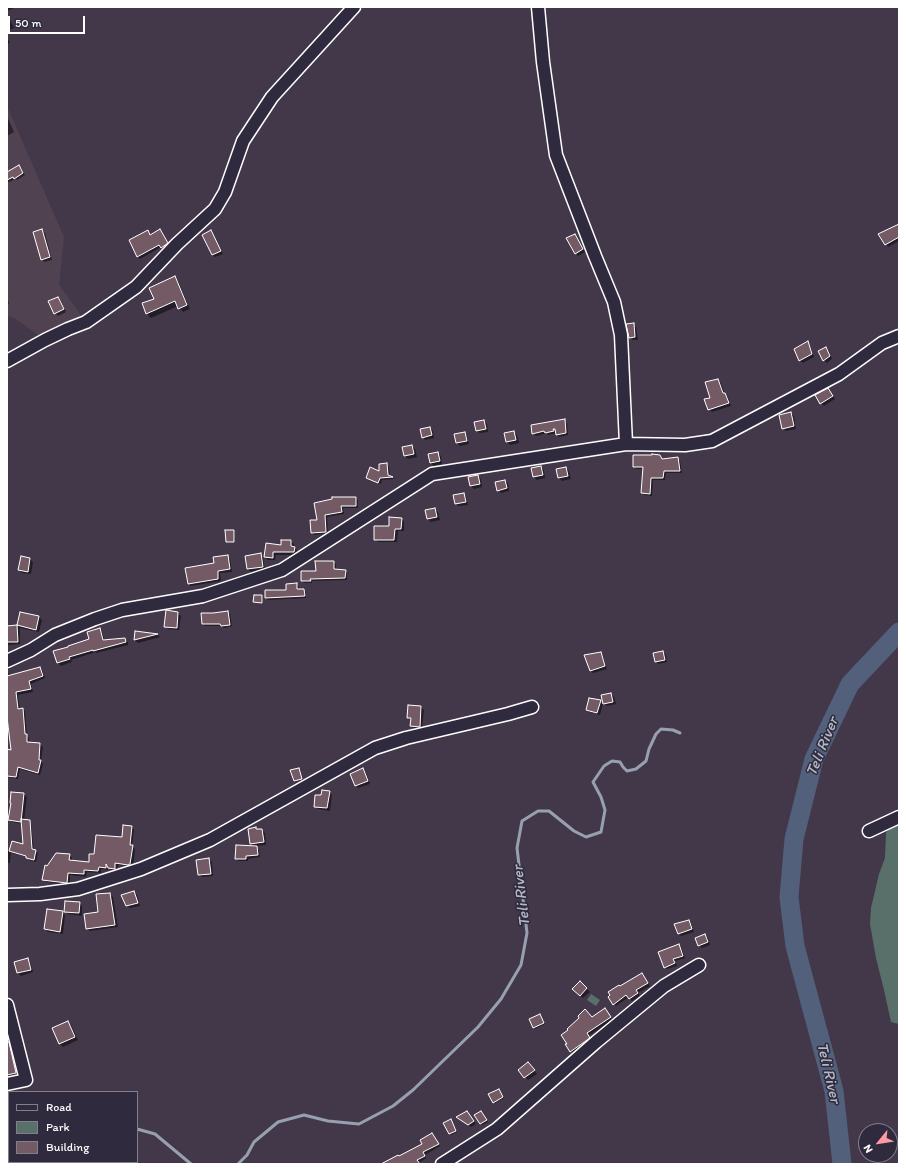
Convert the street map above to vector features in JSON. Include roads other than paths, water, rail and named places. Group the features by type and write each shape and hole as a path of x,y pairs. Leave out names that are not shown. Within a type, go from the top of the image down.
{"street":[{"path":"7,361 68,328 86,322 136,287 177,244 215,209 225,192 243,141 272,97 354,7"},
{"path":"538,7 543,62 556,155 614,302 621,335 626,444"},
{"path":"7,661 31,650 55,635 122,610 203,596 282,570 432,474 626,444 685,445 712,441 838,374 882,343 899,336"},
{"path":"7,895 40,894 78,889 141,869 210,840 375,748 406,738 508,714 532,706"},
{"path":"869,831 899,817"},
{"path":"442,1164 497,1129 596,1042 664,986 699,965"},
{"path":"7,1004 26,1080 7,1084"}],"waterway":[{"name":"Teli River","path":"842,1164 834,1091 795,946 789,897 794,839 814,759 850,684 899,632"},
{"name":"Teli River","path":"238,1164 247,1155 254,1142 278,1122 304,1115 328,1121 359,1124 393,1106 413,1090 478,1027 501,999 521,965 527,933 517,848 522,821 538,811 549,811 574,831 586,837 601,832 605,810 601,797 593,782 604,766 612,761 620,762 627,771 636,769 646,761 649,749 656,734 661,729 673,730 680,733"},
{"name":"Teli River","path":"138,1129 155,1134 191,1164"}]}
